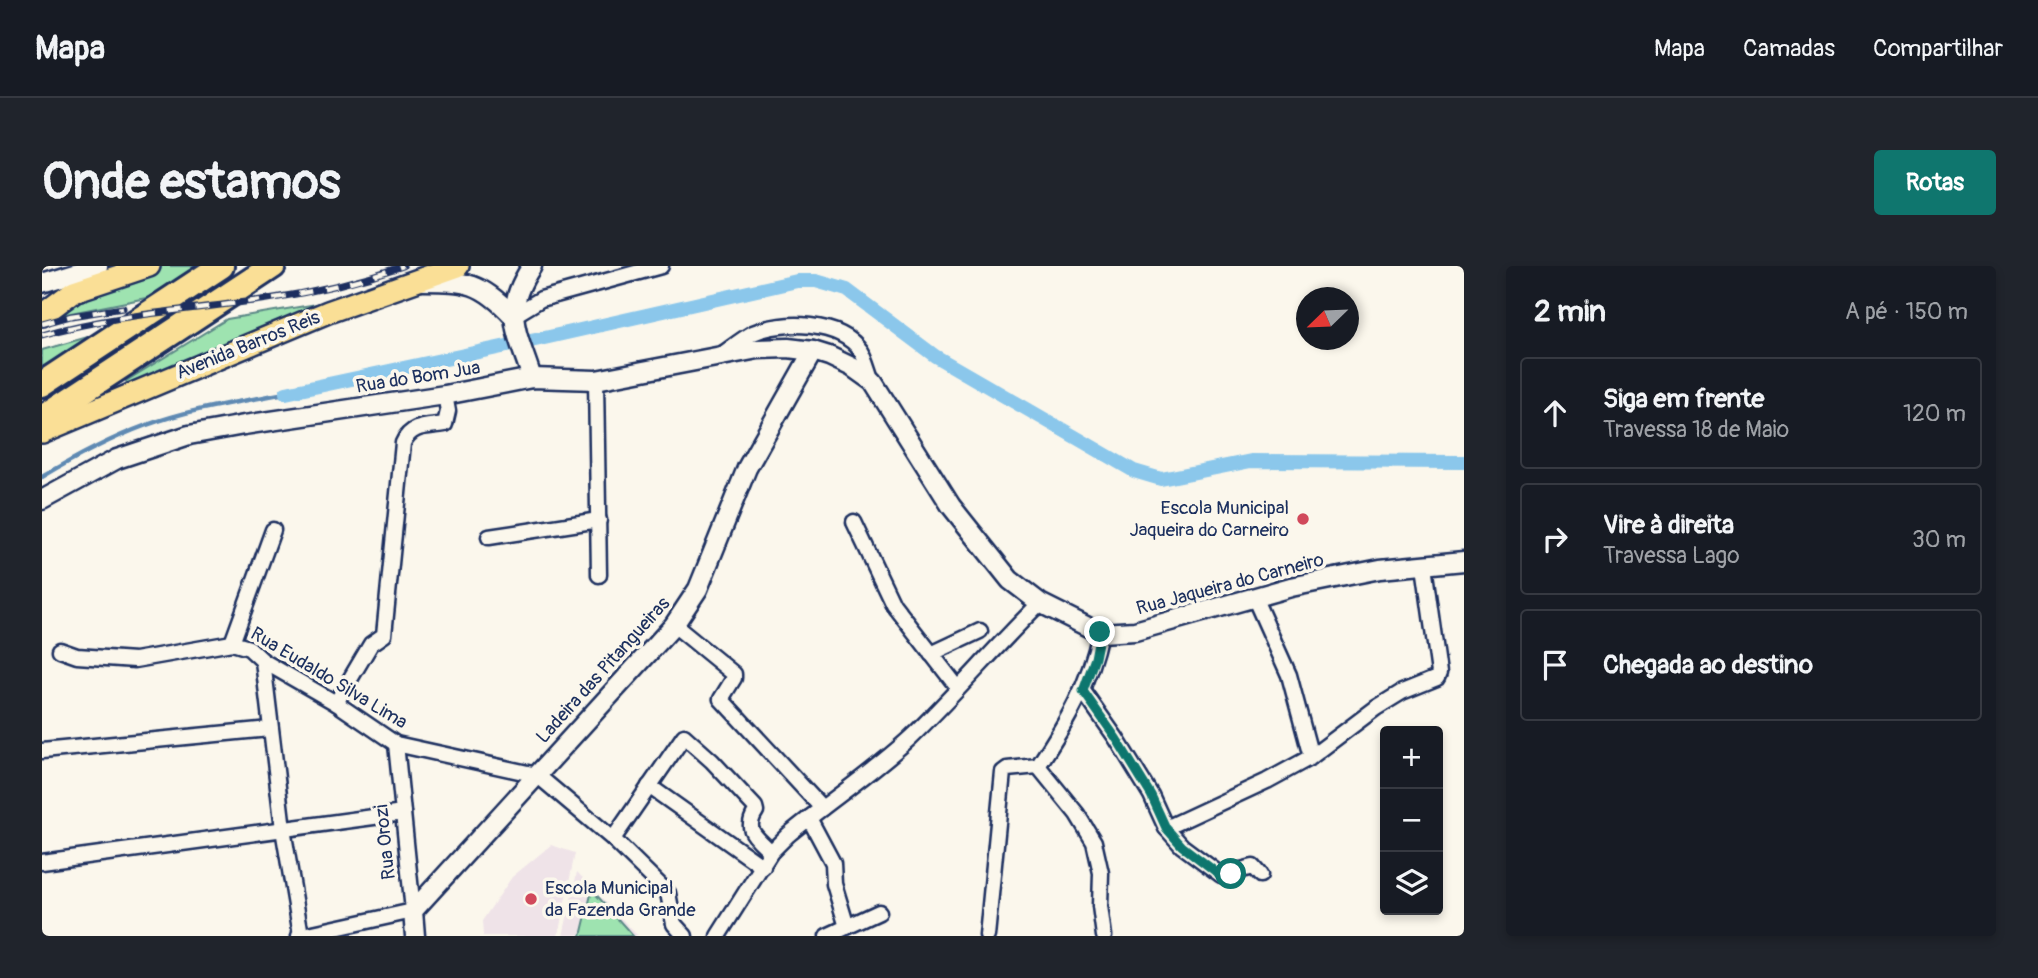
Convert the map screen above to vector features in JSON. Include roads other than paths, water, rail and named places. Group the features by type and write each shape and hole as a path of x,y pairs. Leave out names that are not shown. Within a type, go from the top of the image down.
{"highway":[{"path":"42,384 221,266"},
{"path":"42,418 271,267"}],"main road":[{"path":"42,314 74,291 149,266"},
{"name":"Avenida Barros Reis","path":"42,432 327,312 458,266"}],"street":[{"path":"42,283 98,266"},
{"path":"532,266 515,300 515,323 532,378"},
{"path":"515,323 541,299 661,266"},
{"path":"416,281 454,281 482,289 515,323"},
{"name":"Rua Jaqueira do Carneiro","path":"719,356 753,333 787,324 818,326 843,336 860,350 873,382 951,506 1010,580 1040,603 1100,632 1135,631 1254,597 1367,572 1464,561"},
{"name":"Rua do Bom Jua","path":"42,500 117,459 189,435 445,395 532,378 596,380 758,349 813,351"},
{"name":"Rua Jaqueira do Carneiro","path":"813,351 852,367 873,382"},
{"name":"Ladeira das Pitangueiras","path":"413,911 674,625 698,589 747,468 813,351"},
{"path":"596,380 599,575"},
{"path":"336,703 371,644 384,635 403,443 413,430 446,422 448,411 445,395"},
{"path":"489,537 599,520"},
{"path":"854,522 892,604 958,688"},
{"path":"232,643 272,530"},
{"path":"1166,828 1235,797 1311,757 1376,708 1402,692 1436,680 1439,673 1423,566"},
{"path":"1254,597 1289,675 1311,757"},
{"path":"718,936 771,852 808,818 909,739 1040,603"},
{"path":"674,625 734,674 721,699 822,808"},
{"path":"931,653 980,631"},
{"path":"987,936 1003,774 1005,770 1038,766 1083,691 1095,658 1100,632"},
{"name":"Rua Eudaldo Silva Lima","path":"60,650 76,656 135,660 232,643 248,648 263,661 336,703 396,744 537,775"},
{"path":"263,661 283,829 300,936 413,911"},
{"path":"1083,691 1151,795 1166,828 1182,846 1223,876 1252,867 1260,875"},
{"path":"42,751 270,729"},
{"path":"613,839 684,736 712,761 755,807 749,823 750,828 771,852"},
{"name":"Rua Orozi","path":"396,744 415,936"},
{"path":"1038,766 1077,814 1094,842 1101,873 1100,906 1104,936"},
{"path":"537,775 613,839 668,893 674,924 685,936"},
{"path":"649,786 763,867"},
{"path":"42,862 403,813"},
{"path":"808,818 833,863 834,884 847,927"},
{"path":"827,936 879,912"}],"waterway":[{"path":"286,393 797,281 816,281 847,290 935,356 1134,471 1161,479 1251,461 1464,462"},
{"path":"42,477 105,443 161,420 214,406 286,393"}],"railway":[{"path":"42,335 126,317 302,293 403,266"},
{"path":"42,324 71,316 123,308"}],"place":[{"name":"Escola Municipal Jaqueira do Carneiro","path":"1303,519"},
{"name":"Escola Municipal da Fazenda Grande","path":"531,899"}]}
